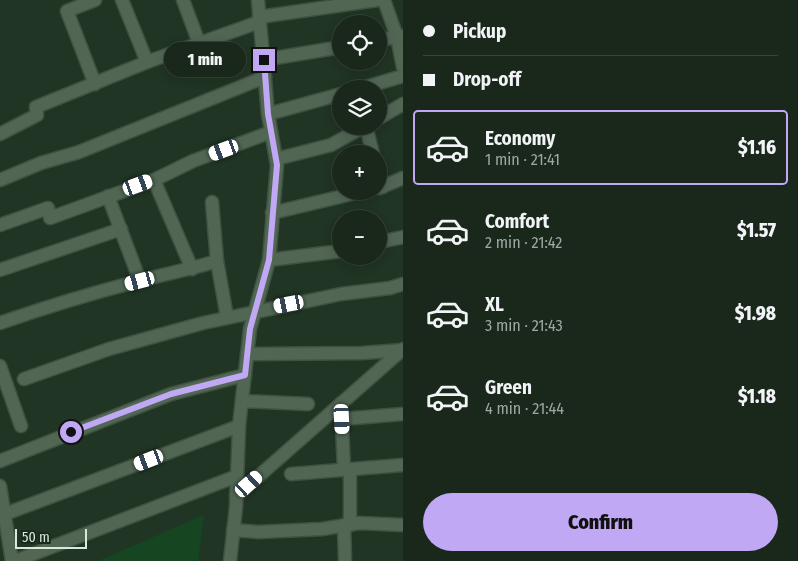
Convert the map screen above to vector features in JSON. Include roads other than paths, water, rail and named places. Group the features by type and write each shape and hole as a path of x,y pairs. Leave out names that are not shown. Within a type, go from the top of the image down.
{"street":[{"path":"95,0 67,11 95,84"},
{"path":"122,0 147,62"},
{"path":"183,0 199,43"},
{"path":"230,561 236,496 239,426 250,329 269,260 277,165 268,114 258,0"},
{"path":"0,134 37,115 36,107 259,19 377,0"},
{"path":"384,0 400,37 403,66"},
{"path":"387,39 400,37"},
{"path":"264,60 332,49"},
{"path":"387,81 403,76"},
{"path":"0,180 41,163 78,152 265,78"},
{"path":"268,114 332,96"},
{"path":"387,113 403,104"},
{"path":"0,224 48,208 50,218 154,180 193,161 271,132"},
{"path":"276,159 332,145 349,135"},
{"path":"387,185 403,178"},
{"path":"154,180 192,269"},
{"path":"108,196 140,281"},
{"path":"272,213 332,199"},
{"path":"212,202 217,261 227,317"},
{"path":"0,270 121,229"},
{"path":"387,240 403,237"},
{"path":"269,260 332,252"},
{"path":"0,323 55,304 217,261"},
{"path":"24,379 109,349 227,317 342,294 390,288 403,284"},
{"path":"248,354 362,354 403,349"},
{"path":"236,496 403,349"},
{"path":"0,366 21,426"},
{"path":"0,461 171,394 245,375"},
{"path":"242,401 308,404"},
{"path":"341,403 347,469 347,525 344,561"},
{"path":"342,419 403,414"},
{"path":"5,514 239,426"},
{"path":"291,474 403,465"},
{"path":"0,486 5,514 4,534 14,561 237,476"},
{"path":"233,530 258,532 322,529 359,523 403,525"}]}
